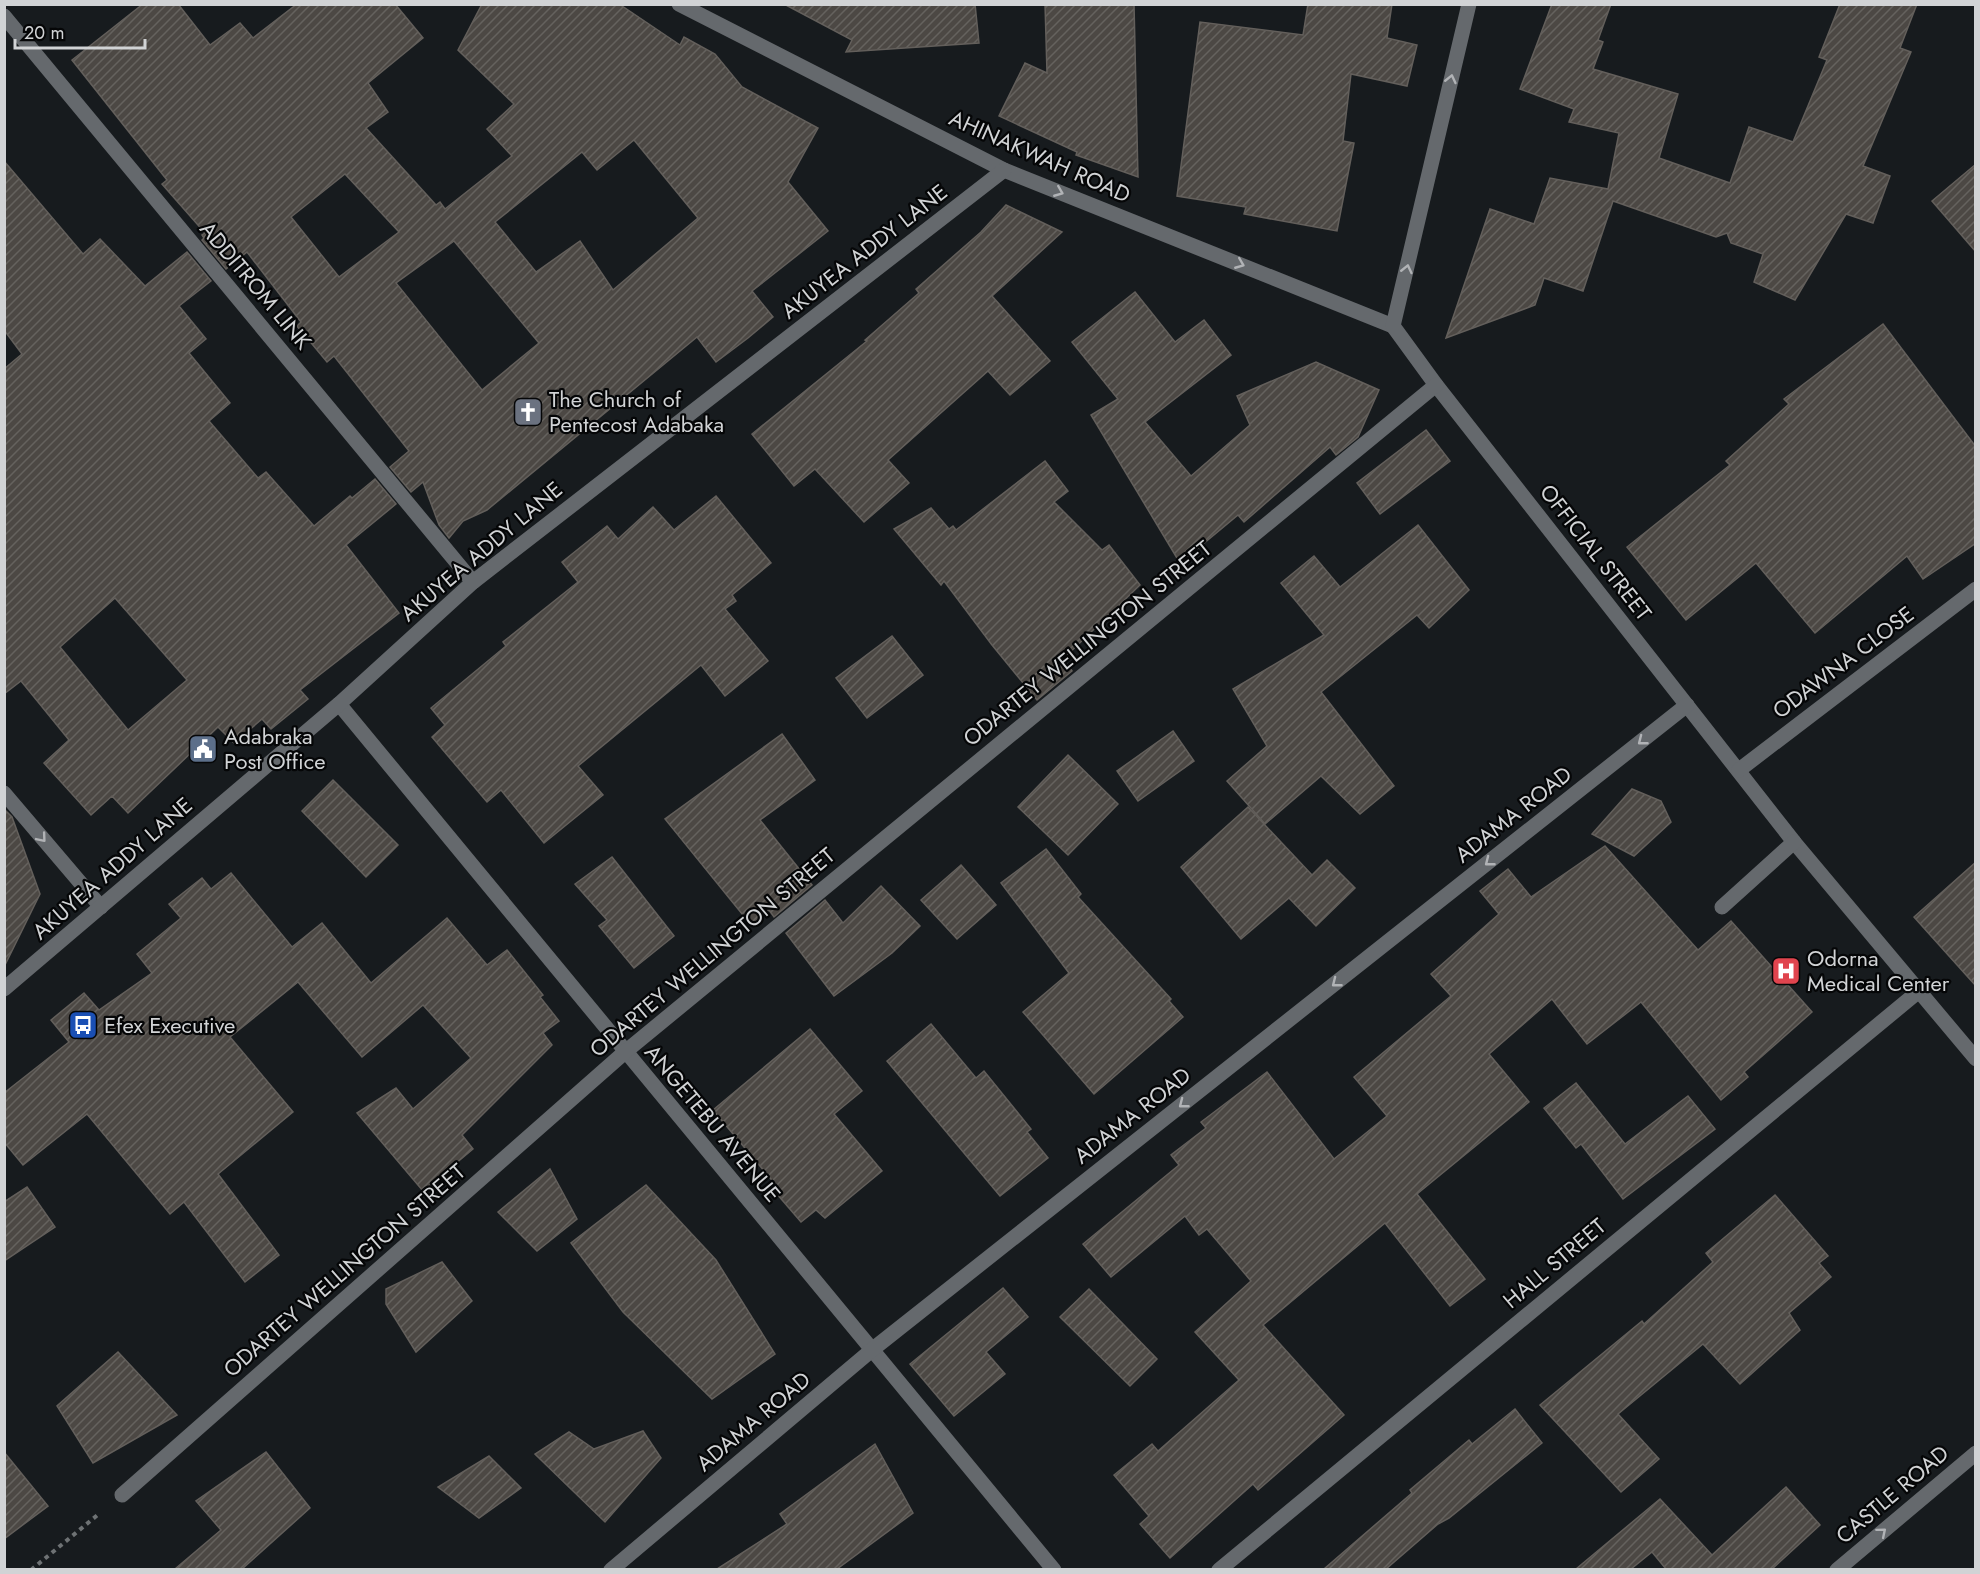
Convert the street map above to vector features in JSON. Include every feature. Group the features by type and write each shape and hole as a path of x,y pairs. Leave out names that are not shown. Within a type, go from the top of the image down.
{"street":[{"name":"AHINAKWAH ROAD","path":"679,4 1004,170 1394,326"},
{"path":"1394,326 1469,4"},
{"name":"ADDITROM LINK","path":"4,16 473,582"},
{"name":"AKUYEA ADDY LANE","path":"4,989 339,704 473,582 1004,170"},
{"name":"OFFICIAL STREET","path":"1394,326 1437,385 1794,842 1976,1059"},
{"name":"ODARTEY WELLINGTON STREET","path":"122,1495 625,1052 1437,385"},
{"name":"ODAWNA CLOSE","path":"1739,770 1976,589"},
{"name":"ANGETEBU AVENUE","path":"339,704 1054,1569"},
{"name":"ADAMA ROAD","path":"610,1569 873,1348 1688,705"},
{"path":"4,793 101,907"},
{"path":"1722,907 1794,842"},
{"name":"HALL STREET","path":"1219,1569 1919,991"},
{"name":"CASTLE ROAD","path":"1837,1569 1976,1453"}],"path":[{"path":"31,1569 122,1495"}],"building":[{"path":"143,4 178,4 210,45 240,23 253,38 297,4 395,4 423,38 368,83 388,112 366,128 436,205 440,202 445,209 512,156 487,129 514,104 458,50 482,4 619,4 680,45 684,37 715,54 742,87 818,128 788,182 828,231 752,291 773,317 748,338 716,362 697,337 487,510 463,521 449,538 439,525 423,482 411,492 390,467 409,451 334,356 327,362 297,326 301,322 247,252 226,269 202,240 204,238 202,235 205,233 162,184 167,180 72,60","holes":["634,140 698,218 613,290 580,241 536,272 495,222 582,152 597,170","345,174 399,232 339,277 291,217","454,241 539,343 482,390 396,283"]},
{"path":"784,4 975,4 979,43 846,52 852,40"},
{"path":"1045,4 1134,4 1138,177 1076,155 1077,152 999,116 1025,63 1047,73"},
{"path":"1308,4 1392,4 1387,38 1417,45 1407,86 1351,74 1343,141 1354,143 1337,231 1244,214 1246,207 1177,196 1200,22 1303,35"},
{"path":"1552,4 1611,4 1598,40 1603,42 1593,69 1678,94 1659,158 1730,183 1749,127 1793,142 1827,60 1819,57 1840,4 1917,4 1900,48 1911,52 1863,166 1890,176 1873,223 1846,214 1795,300 1754,282 1763,254 1731,243 1727,233 1716,237 1613,201 1583,291 1544,278 1535,305 1446,338 1490,209 1534,224 1550,178 1608,189 1619,133 1569,122 1574,109 1520,89"},
{"path":"4,161 83,254 100,239 145,286 187,252 211,281 179,306 206,339 189,353 230,403 209,421 258,478 266,472 314,526 375,479 396,504 346,545 399,613 300,690 308,699 271,729 262,719 234,743 218,727 128,813 112,796 91,815 44,763 69,740 21,681 4,694 4,369 22,354 4,330","holes":["115,598 187,680 128,730 60,647"]},
{"path":"1976,164 1976,252 1932,201"},
{"path":"1006,205 1062,232 992,296 1050,361 1010,395 988,371 888,460 909,483 864,522 815,469 794,486 752,434 867,341 865,340 919,293 916,289 981,232"},
{"path":"1135,292 1175,342 1204,320 1231,355 1145,422 1191,476 1250,425 1237,396 1316,362 1379,390 1358,437 1336,455 1330,447 1244,522 1238,515 1180,563 1091,415 1118,399 1072,342"},
{"path":"1883,324 1976,447 1976,543 1923,579 1907,556 1815,633 1756,563 1686,620 1627,547 1730,465 1726,461 1789,404 1784,399"},
{"path":"1426,430 1450,461 1380,514 1357,483"},
{"path":"1045,461 1068,491 1054,502 1102,550 1109,545 1140,585 1063,659 1072,671 1037,700 944,581 941,585 894,529 931,508 949,529 953,526 956,530"},
{"path":"716,496 771,563 732,595 736,601 725,609 768,661 725,696 701,665 578,766 603,795 544,843 501,790 487,802 432,737 445,725 431,708 506,646 503,642 578,582 562,562 607,526 618,539 653,507 674,530"},
{"path":"1418,525 1469,590 1429,628 1417,615 1321,692 1394,786 1360,814 1321,776 1265,824 1227,781 1267,746 1233,689 1324,635 1281,583 1314,556 1340,587"},
{"path":"892,636 923,675 867,718 836,678"},
{"path":"1173,731 1194,761 1138,801 1117,771"},
{"path":"782,734 815,780 760,820 812,885 774,917 769,910 751,925 665,819"},
{"path":"1068,755 1118,804 1068,855 1018,807"},
{"path":"333,780 398,845 366,877 302,811"},
{"path":"1632,789 1661,801 1671,822 1634,856 1592,834"},
{"path":"1248,807 1312,875 1327,860 1355,888 1316,926 1289,898 1241,939 1181,867"},
{"path":"4,809 12,817 40,894 4,967"},
{"path":"1605,846 1698,950 1731,921 1812,1012 1744,1072 1748,1077 1721,1100 1641,1002 1587,1044 1552,999 1489,1054 1529,1102 1417,1194 1485,1279 1450,1306 1385,1223 1263,1325 1344,1415 1258,1490 1253,1484 1170,1558 1140,1524 1149,1516 1114,1475 1152,1444 1158,1451 1239,1380 1195,1332 1251,1281 1207,1229 1199,1235 1185,1216 1111,1277 1083,1244 1179,1165 1171,1155 1206,1128 1201,1122 1267,1072 1334,1159 1387,1116 1354,1077 1451,996 1431,974 1499,914 1480,891 1508,869 1531,897"},
{"path":"1046,849 1081,894 1078,897 1171,999 1169,1001 1183,1017 1094,1094 1023,1012 1069,973 1001,883"},
{"path":"612,857 674,936 634,968 599,926 607,920 575,884"},
{"path":"1976,862 1976,986 1914,917"},
{"path":"961,865 996,905 957,939 921,900"},
{"path":"231,873 292,947 322,923 371,983 447,918 487,965 507,950 543,995 540,997 559,1021 543,1033 552,1045 462,1135 473,1149 423,1191 357,1113 396,1088 413,1109 471,1058 423,1005 362,1057 298,982 230,1037 293,1112 218,1174 279,1255 245,1282 184,1202 170,1214 87,1114 23,1165 4,1142 4,1093 69,1042 51,1020 84,993 99,1010 152,973 137,954 181,918 169,904 202,878 211,889"},
{"path":"881,886 920,926 892,953 834,996 786,933 825,900 843,923"},
{"path":"931,1024 976,1078 984,1071 1031,1129 1027,1132 1048,1158 1000,1196 887,1061"},
{"path":"810,1029 862,1091 834,1114 882,1171 825,1218 816,1210 801,1222 777,1194 781,1191 713,1110"},
{"path":"1576,1083 1625,1144 1688,1096 1715,1129 1623,1199 1581,1144 1576,1148 1544,1108"},
{"path":"550,1169 577,1219 537,1251 498,1212"},
{"path":"646,1185 716,1260 775,1354 712,1399 623,1312 571,1243"},
{"path":"27,1187 55,1227 4,1261 4,1202"},
{"path":"1775,1195 1828,1256 1819,1263 1831,1277 1789,1313 1800,1330 1740,1384 1703,1344 1618,1414 1659,1459 1621,1492 1540,1405 1642,1321 1644,1324 1713,1262 1706,1253"},
{"path":"442,1262 472,1301 416,1352 386,1304 386,1289"},
{"path":"1003,1288 1028,1317 986,1352 1005,1374 954,1416 910,1364"},
{"path":"1089,1289 1157,1359 1130,1386 1060,1317"},
{"path":"118,1352 177,1415 93,1463 57,1406"},
{"path":"1515,1409 1542,1443 1449,1518 1438,1524 1386,1569 1324,1569 1412,1493 1410,1490 1469,1440 1472,1444"},
{"path":"643,1431 661,1458 605,1522 535,1454 569,1432 594,1449"},
{"path":"875,1444 913,1513 837,1569 717,1569 787,1524 780,1514"},
{"path":"4,1452 48,1506 4,1539"},
{"path":"266,1452 310,1508 242,1569 175,1569 221,1530 196,1501"},
{"path":"489,1456 521,1488 479,1518 438,1487"},
{"path":"1786,1487 1820,1525 1772,1569 1666,1569 1652,1552 1631,1569 1576,1569 1660,1499 1712,1555"}],"place":[{"name":"The Church of Pentecost Adabaka","path":"528,412"},
{"name":"Adabraka Post Office","path":"203,749"},
{"name":"Odorna Medical Center","path":"1786,971"},
{"name":"Efex Executive","path":"83,1025"}]}
